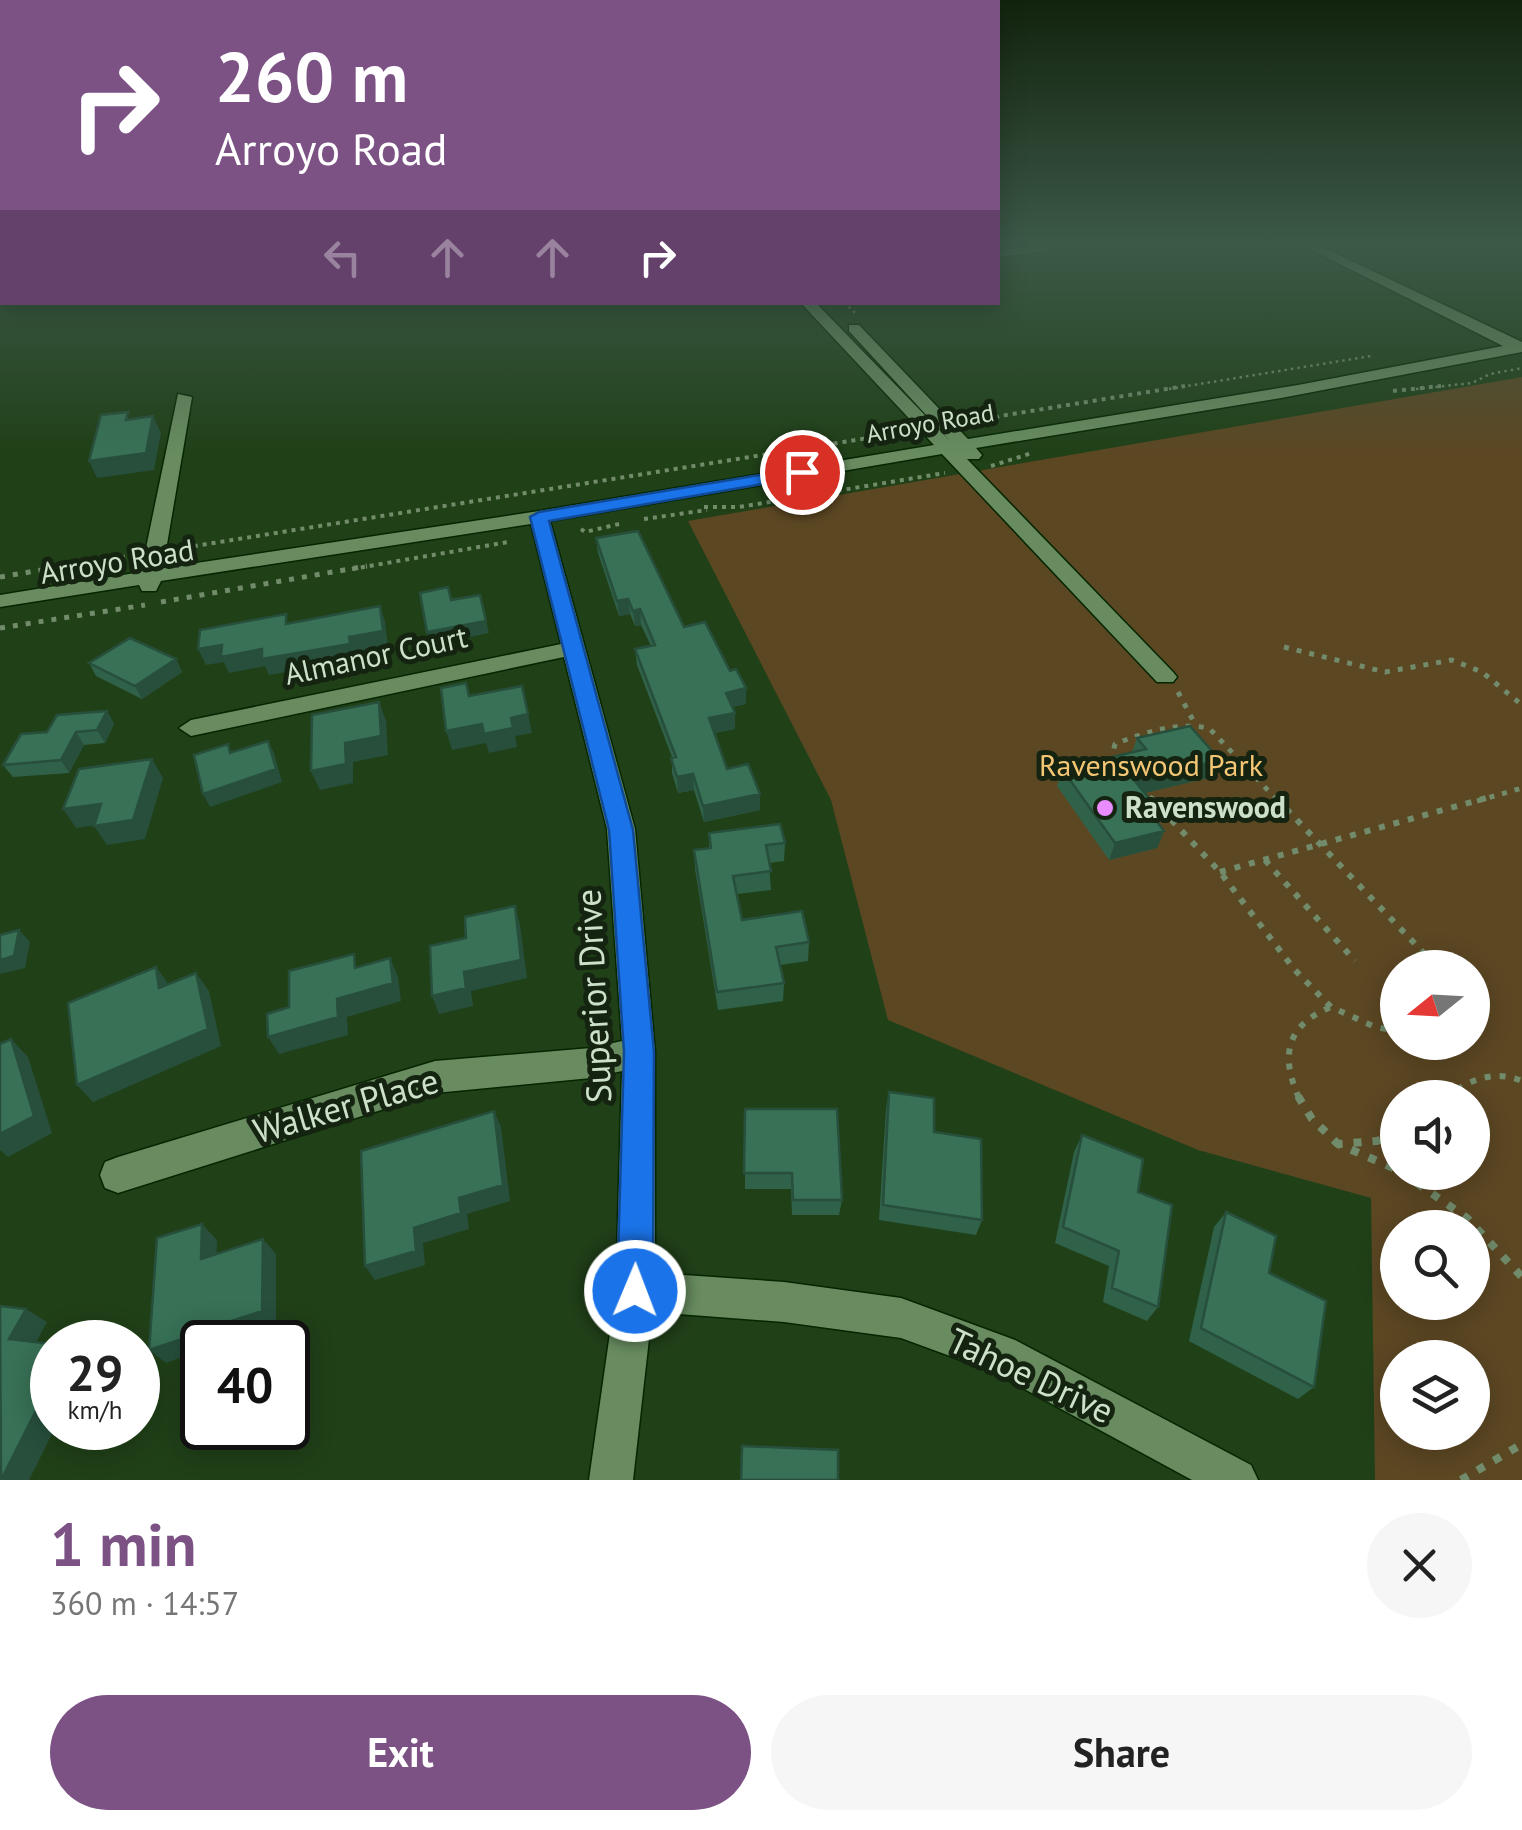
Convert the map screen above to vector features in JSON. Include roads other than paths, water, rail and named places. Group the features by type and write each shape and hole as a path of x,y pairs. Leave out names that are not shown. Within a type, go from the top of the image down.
{"street":[{"path":"820,316 930,434 960,440"},
{"path":"843,316 960,440 976,468 1174,674"},
{"path":"1456,316 1520,347"},
{"name":"Arroyo Road","path":"0,601 496,532 539,517 960,440 1121,424 1520,347"},
{"path":"150,581 184,397"},
{"name":"Superior Drive","path":"539,517 621,830 639,1052 635,1291 611,1480"},
{"name":"Arroyo Road","path":"0,612 150,581"},
{"name":"Almanor Court","path":"191,728 575,648"},
{"name":"Walker Place","path":"118,1175 435,1077 591,1063 639,1052"},
{"name":"Tahoe Drive","path":"635,1291 784,1302 900,1318 1001,1354 1236,1480"}],"place":[{"name":"Ravenswood","path":"1105,808"}],"park label":[{"name":"Ravenswood Park","path":"1151,766"}]}
